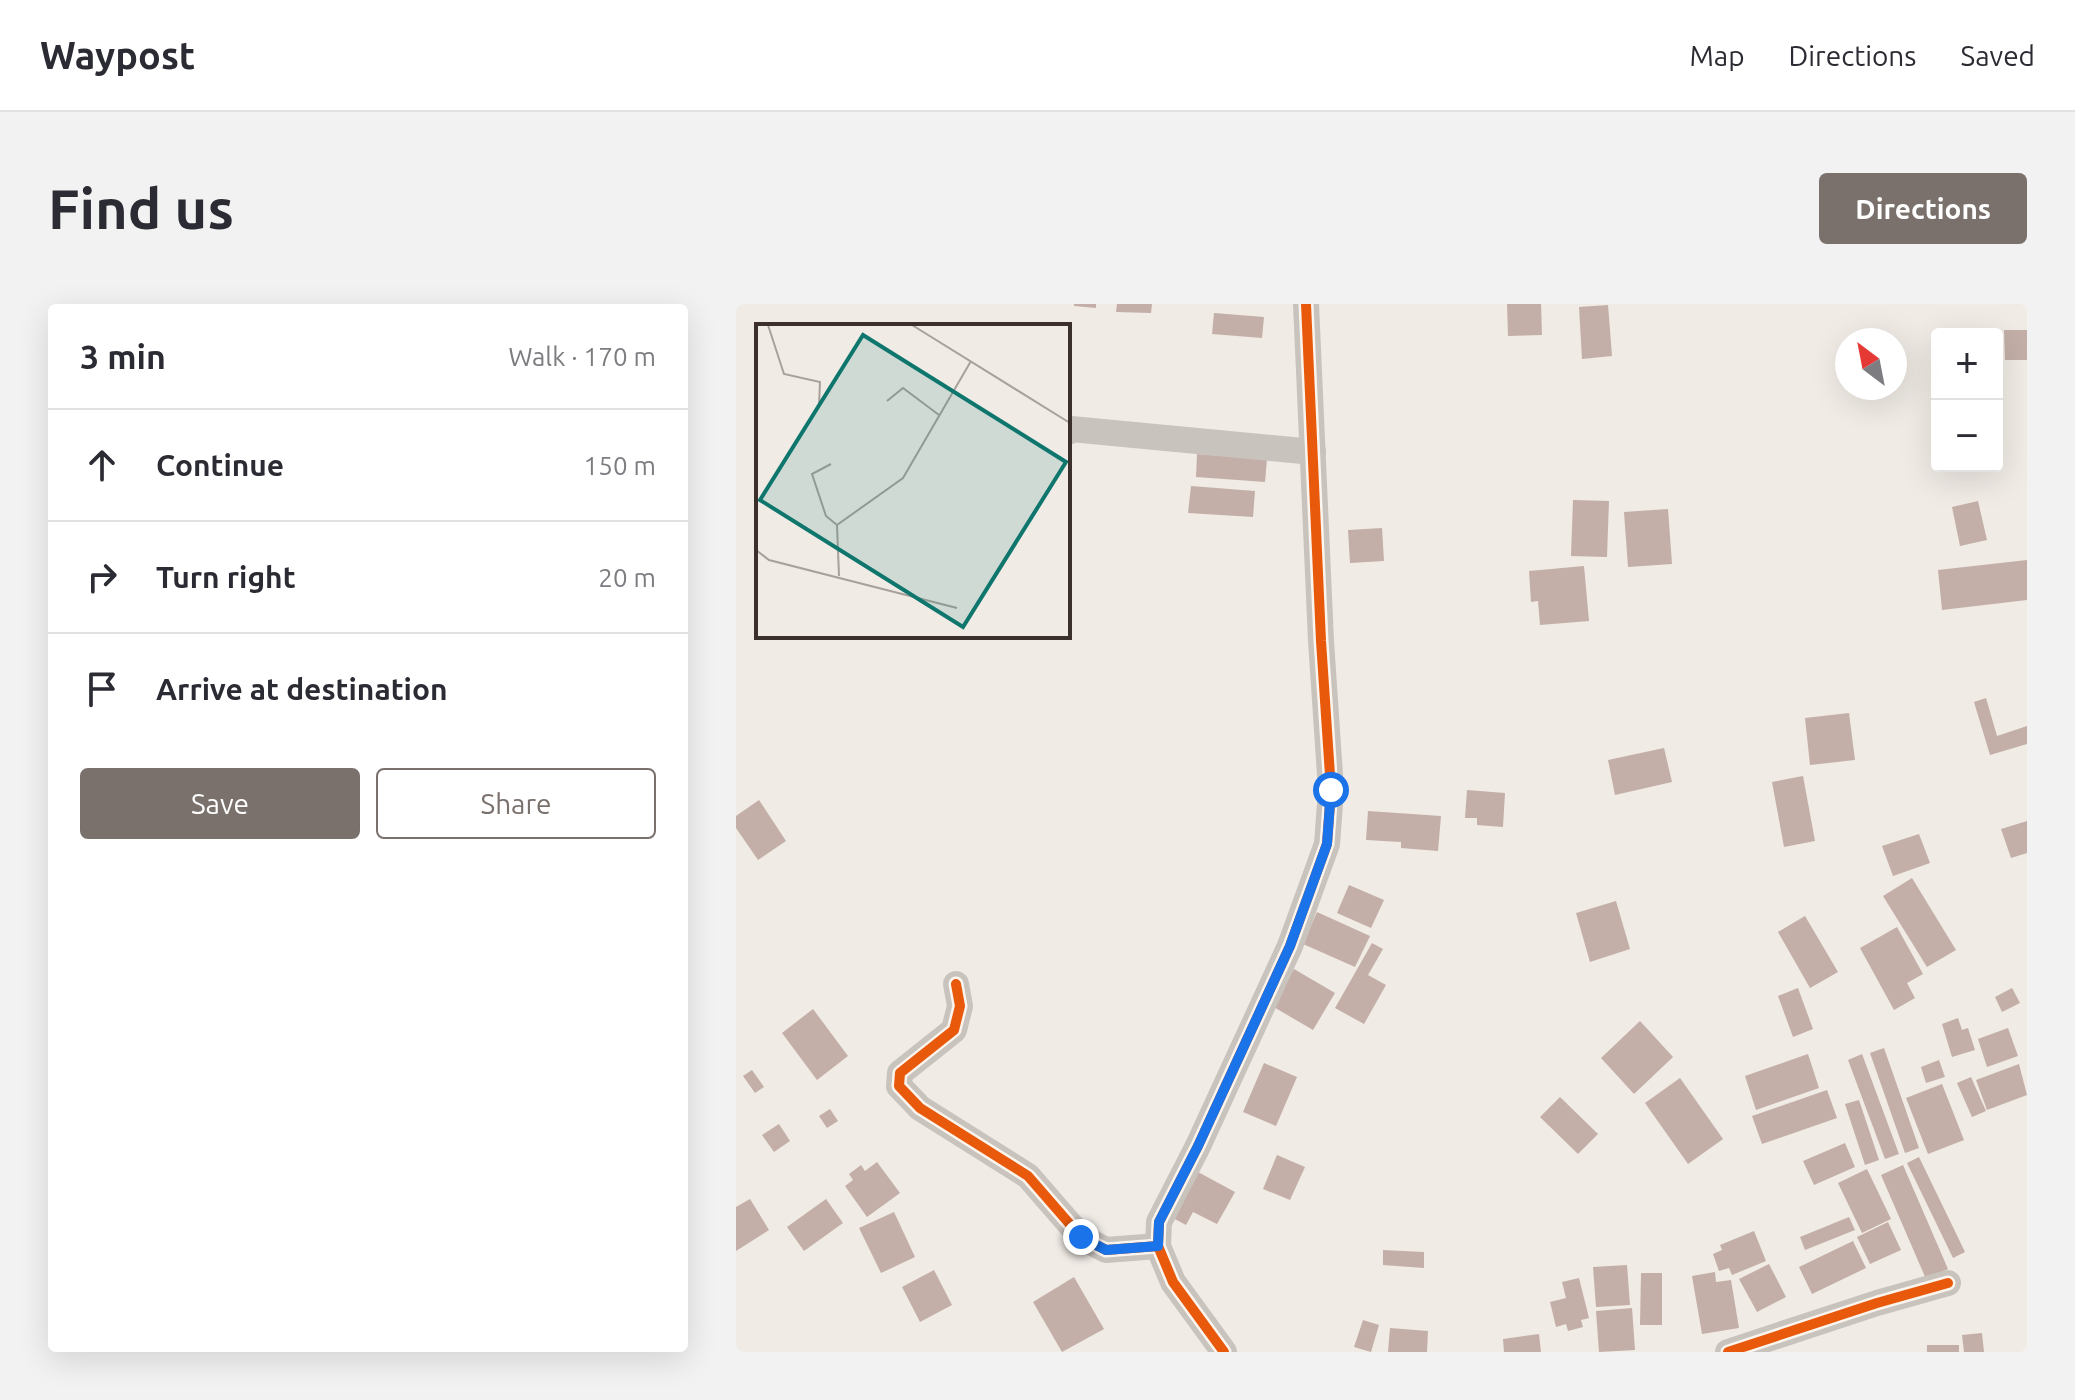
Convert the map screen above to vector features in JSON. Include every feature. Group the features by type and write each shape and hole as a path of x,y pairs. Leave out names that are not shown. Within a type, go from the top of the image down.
{"street":[{"path":"1224,1352 1173,1282 1158,1246 1159,1222 1198,1146 1290,946 1327,844 1331,790 1306,304"},
{"path":"1070,430 1313,452"},
{"path":"956,984 960,1006 954,1030 918,1055 900,1073 899,1086 920,1108 1028,1176 1081,1237 1106,1250 1158,1246"},
{"path":"1728,1352 1948,1283"}],"building":[{"path":"1096,304 1096,308 1074,306"},
{"path":"1117,304 1152,304 1151,313 1116,312"},
{"path":"1507,304 1541,304 1542,335 1508,336"},
{"path":"1608,305 1612,356 1582,359 1579,307"},
{"path":"1214,313 1264,317 1262,338 1212,334"},
{"path":"2004,330 2027,330 2027,360 2005,360"},
{"path":"1197,454 1267,459 1265,482 1196,477"},
{"path":"1191,486 1255,491 1253,517 1188,513"},
{"path":"1573,500 1609,501 1607,557 1571,556"},
{"path":"1978,501 1987,540 1960,546 1952,507"},
{"path":"1668,509 1672,564 1628,567 1624,512"},
{"path":"1382,528 1384,561 1350,563 1348,530"},
{"path":"2027,560 2027,600 1942,610 1938,570"},
{"path":"1584,566 1589,621 1540,625 1538,601 1531,602 1529,571"},
{"path":"1986,698 1997,736 2027,726 2027,744 1990,755 1974,702"},
{"path":"1849,713 1855,760 1810,765 1805,718"},
{"path":"1664,748 1672,782 1615,795 1608,760"},
{"path":"1803,776 1815,841 1784,847 1772,782"},
{"path":"1467,790 1505,793 1503,827 1477,825 1477,818 1465,818"},
{"path":"759,800 786,841 758,860 736,828 736,816"},
{"path":"1368,811 1441,816 1438,851 1401,848 1401,842 1366,840"},
{"path":"2027,821 2027,853 2011,858 2001,829"},
{"path":"1919,834 1930,863 1893,876 1882,846"},
{"path":"1912,878 1956,950 1927,967 1883,896"},
{"path":"1349,885 1384,900 1371,928 1337,913"},
{"path":"1616,901 1630,949 1590,962 1576,913"},
{"path":"1317,912 1370,936 1355,967 1303,944"},
{"path":"1805,916 1838,972 1810,988 1778,932"},
{"path":"1897,927 1923,974 1907,983 1915,998 1894,1010 1860,948"},
{"path":"1372,943 1383,949 1368,975 1386,985 1364,1024 1335,1008"},
{"path":"1294,969 1335,993 1313,1030 1272,1006"},
{"path":"1798,988 1813,1029 1793,1037 1778,996"},
{"path":"2012,988 2020,1003 2002,1012 1995,997"},
{"path":"813,1009 848,1056 817,1080 782,1033"},
{"path":"1958,1018 1962,1030 1968,1028 1975,1050 1952,1057 1942,1024"},
{"path":"1640,1021 1673,1057 1634,1094 1601,1058"},
{"path":"2008,1028 2018,1056 1987,1067 1978,1039"},
{"path":"1884,1048 1919,1148 1905,1153 1870,1053"},
{"path":"1808,1054 1819,1088 1756,1110 1745,1076"},
{"path":"1862,1054 1899,1154 1885,1159 1848,1060"},
{"path":"1939,1060 1945,1077 1926,1083 1921,1067"},
{"path":"1264,1063 1297,1077 1276,1126 1243,1112"},
{"path":"2019,1064 2027,1095 1987,1110 1976,1080"},
{"path":"752,1070 764,1087 755,1093 743,1076"},
{"path":"1971,1077 1986,1111 1972,1117 1957,1083"},
{"path":"1680,1078 1723,1139 1688,1164 1645,1103"},
{"path":"1942,1084 1964,1140 1928,1154 1906,1098"},
{"path":"1827,1090 1837,1118 1762,1144 1752,1116"},
{"path":"1560,1097 1598,1134 1578,1154 1540,1117"},
{"path":"1859,1100 1879,1160 1865,1165 1845,1104"},
{"path":"830,1109 838,1121 827,1128 819,1116"},
{"path":"779,1124 790,1141 774,1152 762,1135"},
{"path":"1845,1143 1855,1167 1814,1185 1803,1161"},
{"path":"1277,1155 1305,1167 1290,1200 1263,1189"},
{"path":"1919,1157 1965,1252 1953,1258 1907,1163"},
{"path":"877,1162 900,1193 867,1217 845,1186 853,1180 849,1174 861,1165 865,1171"},
{"path":"1903,1165 1948,1269 1926,1279 1881,1175"},
{"path":"1867,1169 1891,1219 1862,1233 1838,1183"},
{"path":"1198,1172 1235,1192 1217,1224 1193,1212 1186,1225 1173,1218"},
{"path":"750,1199 769,1230 736,1251 736,1207"},
{"path":"826,1199 843,1223 804,1251 787,1227"},
{"path":"894,1212 915,1257 881,1273 859,1228"},
{"path":"1849,1217 1855,1230 1805,1250 1800,1237"},
{"path":"1888,1222 1901,1250 1870,1264 1857,1237"},
{"path":"1754,1231 1766,1261 1732,1275 1729,1268 1719,1271 1713,1254 1722,1250 1720,1245"},
{"path":"1853,1241 1866,1268 1812,1294 1799,1267"},
{"path":"1383,1250 1424,1252 1424,1268 1383,1265"},
{"path":"1769,1264 1786,1297 1757,1312 1739,1279"},
{"path":"1627,1265 1630,1305 1596,1307 1593,1267"},
{"path":"934,1270 952,1305 920,1322 902,1287"},
{"path":"1715,1272 1716,1282 1731,1280 1739,1328 1702,1334 1692,1276"},
{"path":"1641,1273 1662,1273 1662,1325 1640,1325"},
{"path":"1074,1277 1104,1329 1062,1352 1033,1302"},
{"path":"1579,1278 1589,1318 1581,1320 1583,1327 1568,1331 1566,1324 1556,1327 1550,1302 1566,1298 1562,1282"},
{"path":"1632,1308 1635,1350 1599,1352 1596,1311"},
{"path":"1363,1320 1379,1325 1371,1352 1354,1347"},
{"path":"1390,1328 1428,1331 1427,1352 1388,1352"},
{"path":"1982,1333 1984,1352 1964,1352 1962,1335"},
{"path":"1539,1334 1541,1352 1504,1352 1503,1339"},
{"path":"1927,1345 1959,1345 1959,1352 1927,1352"}],"cycle path":[{"path":"1224,1352 1173,1282 1158,1246 1159,1222 1198,1146 1290,946 1327,844 1331,790 1306,304"},
{"path":"956,984 960,1006 954,1030 900,1073 899,1086 920,1108 1028,1176 1081,1237 1106,1250 1158,1246"},
{"path":"1728,1352 1948,1283"}],"route":[{"path":"1081,1237 1106,1250 1158,1246 1159,1222 1198,1146 1290,946 1327,844 1331,790"}]}
